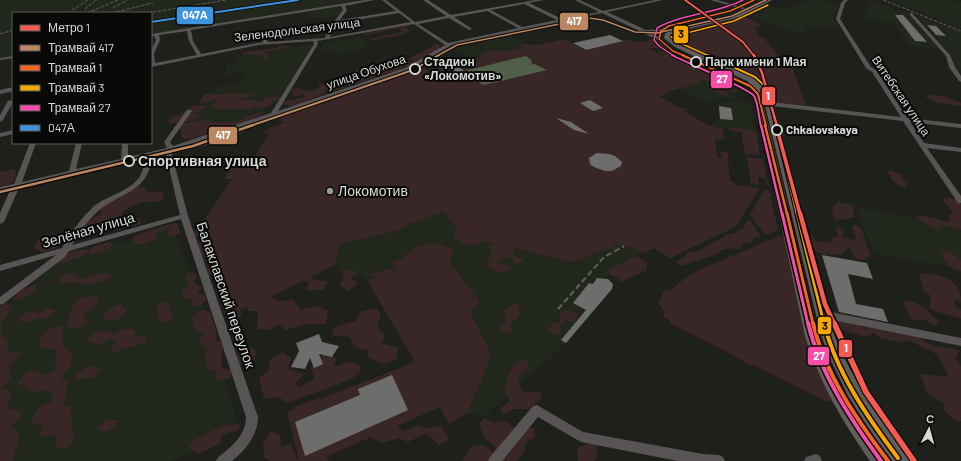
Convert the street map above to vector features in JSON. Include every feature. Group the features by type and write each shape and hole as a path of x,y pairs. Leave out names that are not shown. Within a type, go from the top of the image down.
{"main road":[{"path":"747,10 761,0"},
{"path":"769,0 727,19 665,34 672,47 749,83 756,89 764,103 776,155 805,311 820,360 832,387 852,421 880,461"},
{"path":"776,155 820,314 838,363 850,386 873,423 902,461"},
{"path":"805,311 820,314"},
{"path":"852,421 873,423"}],"street":[{"path":"152,65 152,54 158,40 154,35 343,6 372,0"},
{"path":"384,0 448,45"},
{"path":"425,0 469,29"},
{"path":"520,0 562,21"},
{"name":"Зеленодольская улица","path":"152,65 266,43 316,41 328,39 541,0"},
{"path":"577,0 644,30 652,33 665,34"},
{"name":"улица Обухова","path":"170,152 274,113 407,69 420,63 448,45 661,0"},
{"path":"712,0 747,10"},
{"name":"Витебская улица","path":"846,0 843,3 838,19 869,68 874,71 922,146 961,201"},
{"path":"328,39 330,30 345,10 343,6"},
{"path":"488,10 522,29"},
{"path":"336,22 400,12"},
{"path":"911,14 948,56 952,66 961,80"},
{"path":"189,29 192,42 200,56"},
{"path":"266,43 264,39 269,33"},
{"path":"652,33 665,34"},
{"path":"274,113 316,44 316,41"},
{"path":"0,59 12,56"},
{"path":"0,92 12,90"},
{"path":"0,120 10,102"},
{"path":"764,103 961,126"},
{"path":"170,152 167,142 188,111"},
{"path":"0,135 12,132"},
{"path":"0,222 16,187 33,144"},
{"path":"72,172 79,144"},
{"path":"124,160 125,144"},
{"path":"922,146 961,150"},
{"path":"0,189 16,187 124,160 170,152"},
{"path":"0,302 62,256 71,240 93,212 122,193 136,186 148,170 149,159 170,152"},
{"name":"Балаклавский переулок","path":"170,152 184,216 248,403 252,420 248,435 238,447 222,461"},
{"name":"Зелёная улица","path":"0,268 184,216"},
{"path":"820,314 961,342"},
{"path":"494,461 537,410 581,437 702,460 719,461"}],"shaded area":[{"path":"0,0 371,0 152,34 152,12 12,12 12,55 0,58"},
{"path":"809,0 817,0 839,5 833,17 840,29 807,26 805,34 802,34 752,17 768,7 778,9 781,7 779,6 790,8"},
{"path":"888,0 945,0 961,2 961,29"},
{"path":"871,2 909,14 940,49 909,45 892,22 861,19"},
{"path":"342,6 344,10 337,17 307,19 308,12"},
{"path":"739,17 748,18 762,25 755,28 758,36 763,37 787,66 792,67 806,106 773,102 768,89 760,82 676,45 671,39 674,32"},
{"path":"916,17 924,17 961,32 961,69 958,69 948,50 933,35 936,35"},
{"path":"409,26 406,27 409,30 403,35 373,41 370,40 402,32 400,29 395,29 366,35 363,34"},
{"path":"512,36 529,47 472,59 454,49"},
{"path":"360,37 367,43 364,50 342,55 337,51 319,50 324,43"},
{"path":"559,39 568,40 585,51 592,49 592,46 599,47 615,43 617,41 630,40 643,42 654,39 662,45 671,47 663,49 648,48 664,56 665,55 657,51 670,51 676,54 673,56 678,58 680,57 692,61 702,61 730,76 738,77 739,79 735,80 729,76 724,76 726,79 722,80 735,88 738,93 726,89 722,91 728,93 728,95 719,94 713,88 716,85 704,80 672,91 667,91 669,93 659,96 679,107 688,110 684,111 709,126 723,128 724,140 715,139 717,158 722,158 719,150 728,153 730,180 737,185 760,188 735,227 670,258 654,248 643,253 629,247 614,245 615,247 571,262 515,248 512,254 524,260 515,265 512,258 501,258 497,263 509,265 514,270 498,273 487,266 491,252 489,247 493,244 482,240 481,243 465,245 453,235 457,229 444,212 411,223 397,231 340,244 335,265 312,276 313,280 328,281 323,290 306,290 309,282 303,281 271,297 280,301 293,300 301,310 318,306 328,311 326,324 306,324 285,330 279,324 269,330 257,329 258,311 248,311 247,307 240,310 242,313 238,320 245,345 258,351 253,361 240,365 236,359 240,351 221,305 224,300 213,275 208,275 207,269 210,266 207,258 201,256 197,245 200,240 199,237 195,236 194,232 200,227 232,179 224,179 232,167 247,168 269,134 263,133 270,128 284,123 279,118 274,117 275,115 302,106 309,108 359,91 356,89 358,87 380,83 381,81 402,75 404,73 424,69 434,75 437,72 436,67 448,64 449,62 483,57 481,54 487,51 510,51 524,48 521,47 522,44 538,45 557,41"},
{"path":"311,44 313,45 276,102 265,109 261,114 236,124 184,125 220,85 235,85 247,74 225,74 227,64 236,62 237,55"},
{"path":"437,44 442,45 439,47 439,50 422,57 422,59 416,60 419,61 419,63 401,68 401,71 387,73 333,91 326,91 324,94 299,105 293,106 283,103 289,100 305,97 304,95 294,96 291,91 295,88 311,91 319,88 319,84 335,82 332,80 334,78 349,80 359,77 352,72 381,69 388,64 415,61 408,59"},
{"path":"283,45 292,47 262,52 267,53 268,58 264,59 261,55 241,54 244,52 276,48"},
{"path":"526,56 531,60 532,64 527,65 534,64 547,70 483,85 464,71"},
{"path":"708,78 735,92 738,98 724,98 708,103 678,88"},
{"path":"209,93 217,95 228,93 251,94 253,96 237,99 259,101 258,103 263,101 266,97 281,97 279,100 272,101 268,106 262,108 258,108 256,106 249,109 214,109 211,107 220,99 199,104 203,96"},
{"path":"925,96 944,96 961,103 961,106 932,101"},
{"path":"726,100 750,102 756,131 709,126 720,119 719,106"},
{"path":"204,105 207,107 197,113 201,116 197,118 180,123 168,122 173,116 180,115 193,106"},
{"path":"263,112 264,114 246,123 218,132 209,132 189,139 182,138 180,126 184,123 207,120 219,123 229,121 237,122 245,117"},
{"path":"246,128 248,129 235,136 179,152 220,140"},
{"path":"727,128 756,131 760,155 745,154 741,132 731,131"},
{"path":"747,157 763,159 769,186 767,186 765,178 758,177 759,185 751,183"},
{"path":"13,170 18,171 14,174 17,176 13,182 0,186 0,172"},
{"path":"887,171 900,174 902,179 907,183 906,187 894,182"},
{"path":"139,187 145,188 148,193 163,191 164,198 157,202 141,202 123,211 120,220 139,218 141,223 136,226 128,225 117,228 97,230 77,240 74,238 89,221 99,215 102,210 91,209 93,205 119,199 123,195"},
{"path":"765,189 769,190 778,230 765,235 750,215"},
{"path":"942,198 959,200 961,204 961,230 941,225 941,230 928,225 916,217 924,216 950,221 949,216 953,213"},
{"path":"838,202 852,205 855,217 837,221 832,215 833,207"},
{"path":"856,207 961,226 961,269 874,254"},
{"path":"444,212 458,227 488,242 519,248 571,262 617,244 633,246 643,253 609,269 609,274 605,278 613,283 612,289 566,343 485,416 467,413 488,364 490,352 470,311 480,302 445,257 428,262 411,264 392,272 389,268 373,274 374,278 367,280 360,274 345,279 335,265 340,244 397,231 411,223"},
{"path":"749,219 761,236 753,239 753,242 742,244 740,249 730,248 723,250 713,256 682,266 675,262 683,258 689,251 696,252 727,235 742,229"},
{"path":"172,223 177,223 180,233 170,237 166,234 170,231 170,228 158,232 156,239 144,244 134,244 134,237"},
{"path":"856,225 861,228 871,256 862,260 856,259 851,249 846,248 842,255 822,254 809,248 805,232 811,234 816,241 832,243 833,237 838,237 836,228 839,227 844,230 843,238 856,240 852,226"},
{"path":"173,226 204,308 236,418 228,435 171,461 0,461 0,312 57,262"},
{"path":"67,235 60,245 53,249 41,252 34,248 39,239"},
{"path":"779,236 785,237 813,356 832,400 830,402 753,365 746,364 744,361 670,323 669,320 664,318 664,311 659,304 664,290 669,291 692,273"},
{"path":"108,242 114,243 108,249 92,254 88,252 81,257 62,263 56,261 71,252 89,250 94,246"},
{"path":"440,244 454,250 450,263 480,302 470,312 490,352 488,364 467,413 449,424 440,407 397,426 403,431 418,425 425,428 441,426 449,439 439,445 426,433 408,442 399,438 381,443 371,437 327,456 329,461 270,461 264,457 263,443 271,431 280,435 281,448 291,444 297,459 299,459 287,412 293,410 294,407 319,398 321,399 415,362 367,280 374,278 372,274 390,268 392,272 398,269 393,268 394,261 406,258 404,255 413,252 413,248 423,245"},
{"path":"940,251 950,251 961,260 961,271 950,266"},
{"path":"636,256 647,263 647,270 621,282 616,277 609,274 609,269"},
{"path":"352,269 357,273 351,279 358,282 349,291 340,285 345,270"},
{"path":"73,272 80,279 102,273 112,274 104,281 84,285 76,282 62,284 58,281 63,275"},
{"path":"189,273 195,273 197,276 193,282 202,287 197,294 205,295 206,301 199,306 193,305 192,299 183,298 182,292 190,283 185,278"},
{"path":"919,274 942,276 953,282 960,294 961,302 954,299 955,306 961,309 961,319 937,312 930,308 931,296 924,291"},
{"path":"37,285 37,290 23,299 13,300 23,290"},
{"path":"98,296 96,306 83,316 87,323 74,329 67,327 73,307 78,300"},
{"path":"906,300 916,303 929,312 940,323 935,326 925,320 917,321 910,317 903,303"},
{"path":"7,302 10,311 1,323 1,336 7,339 8,352 20,352 21,355 9,365 11,376 3,388 12,392 7,408 21,411 21,416 11,427 20,433 13,461 0,461 0,307"},
{"path":"168,302 173,316 168,322 160,322 156,309 160,303"},
{"path":"515,302 519,305 520,314 510,325 512,331 504,333 499,327 506,321 504,311"},
{"path":"120,304 127,311 122,316 113,320 102,319 108,309"},
{"path":"48,308 56,311 48,318 38,318 26,323 18,320 27,312 33,311 39,313"},
{"path":"376,308 381,315 377,326 385,335 381,343 398,348 396,360 384,364 368,358 368,350 354,347 350,337 332,335 334,327 356,321 360,312"},
{"path":"204,310 210,312 217,334 215,340 223,343 221,368 233,371 229,378 216,380 216,370 208,370 205,355 207,348 198,342 204,334 195,331 192,318 198,312"},
{"path":"563,311 572,312 579,317 573,322 565,320 560,326 562,332 557,335 549,333 549,328 553,323 560,321 560,316"},
{"path":"830,319 857,323 867,330 863,321 917,331 929,344 960,351 955,359 961,366 961,421 955,421 944,410 944,404 927,392 920,374 949,377 938,355 908,340 898,342 880,338 873,333 865,337 842,330"},
{"path":"63,326 63,346 73,353 71,365 61,377 68,382 63,406 70,407 74,440 67,448 56,447 56,435 40,436 44,426 30,423 39,408 53,400 51,390 32,392 18,383 26,373 36,370 44,375 55,371 56,350 39,347 41,336 52,328"},
{"path":"123,329 135,329 135,336 144,336 147,341 133,347 124,348 115,353 110,348 117,340 111,339 97,345 86,340 93,333 109,330 113,335"},
{"path":"283,352 291,358 288,369 304,374 295,384 299,387 315,379 311,368 314,358 328,353 337,359 333,367 349,362 358,364 361,370 352,379 287,403 279,397 264,399 259,377 268,372 271,358"},
{"path":"528,359 529,366 517,378 523,392 541,392 541,399 528,409 513,409 507,414 501,413 501,408 510,401 504,390 511,370 518,363"},
{"path":"89,366 102,369 94,378 74,380 76,374"},
{"path":"484,418 494,423 505,421 517,430 534,428 535,437 525,444 524,452 516,461 462,461 471,446 483,445 493,452 496,448 484,438 479,424"},
{"path":"106,420 119,420 115,427 104,432 97,428"},
{"path":"241,424 237,431 222,434 220,444 198,454 189,448 194,440 224,425"},
{"path":"590,443 597,446 597,457 594,461 578,461 577,448"}],"building":[{"path":"895,15 903,15 927,42 915,41"},
{"path":"927,25 936,26 946,36 936,35"},
{"path":"610,35 623,41 586,50 573,43"},
{"path":"459,67 469,75 458,77 451,69"},
{"path":"590,100 603,108 593,111 580,103"},
{"path":"719,106 731,108 733,120 720,119"},
{"path":"556,118 571,122 589,134 574,130"},
{"path":"597,153 615,156 622,162 621,166 612,171 605,171 594,167 590,164 589,158"},
{"path":"822,255 867,263 873,279 848,274 856,304 883,309 888,322 839,312"},
{"path":"597,278 608,279 613,284 612,289 566,343 561,340 586,310 573,303 589,283 593,284"},
{"path":"319,334 322,342 339,346 332,357 319,354 323,364 314,368 310,358 305,369 291,367 299,351 296,343"},
{"path":"392,375 408,410 305,456 295,422 360,395 358,389"}],"railway":[{"path":"70,12 88,0"},
{"path":"85,9 96,0"},
{"path":"89,12 118,0"},
{"path":"113,8 127,0"},
{"path":"152,12 226,0"},
{"path":"883,0 961,31"},
{"path":"116,12 153,3"},
{"path":"0,34 12,30"},
{"path":"558,309 604,257 624,246"}],"metro line":[{"name":"1","path":"685,0 743,42 758,62 825,304 866,392 914,461"}],"tram line":[{"name":"27","path":"743,0 729,7 668,22 657,28 654,40 659,46 682,61 747,90 754,96 812,341 826,373 843,403 861,433 881,461"},
{"name":"1","path":"754,0 730,11 669,26 661,31 659,39 673,51 750,86 758,94 817,340 848,403 888,461"},
{"name":"417","path":"0,192 193,146 413,70 457,45 589,18 603,20 635,32 657,33 732,16 766,0"},
{"name":"3","path":"768,5 734,21 671,37 678,42 755,77 767,88 827,336 858,400 898,458"}],"transit line":[{"name":"047А","path":"152,22 298,0"}],"place":[{"name":"Парк имени 1 Мая","path":"696,62"},
{"name":"Стадион «Локомотив»","path":"415,69"},
{"name":"Chkalovskaya","path":"777,130"},
{"name":"Спортивная улица","path":"129,161"},
{"name":"Локомотив","path":"330,191"}]}
